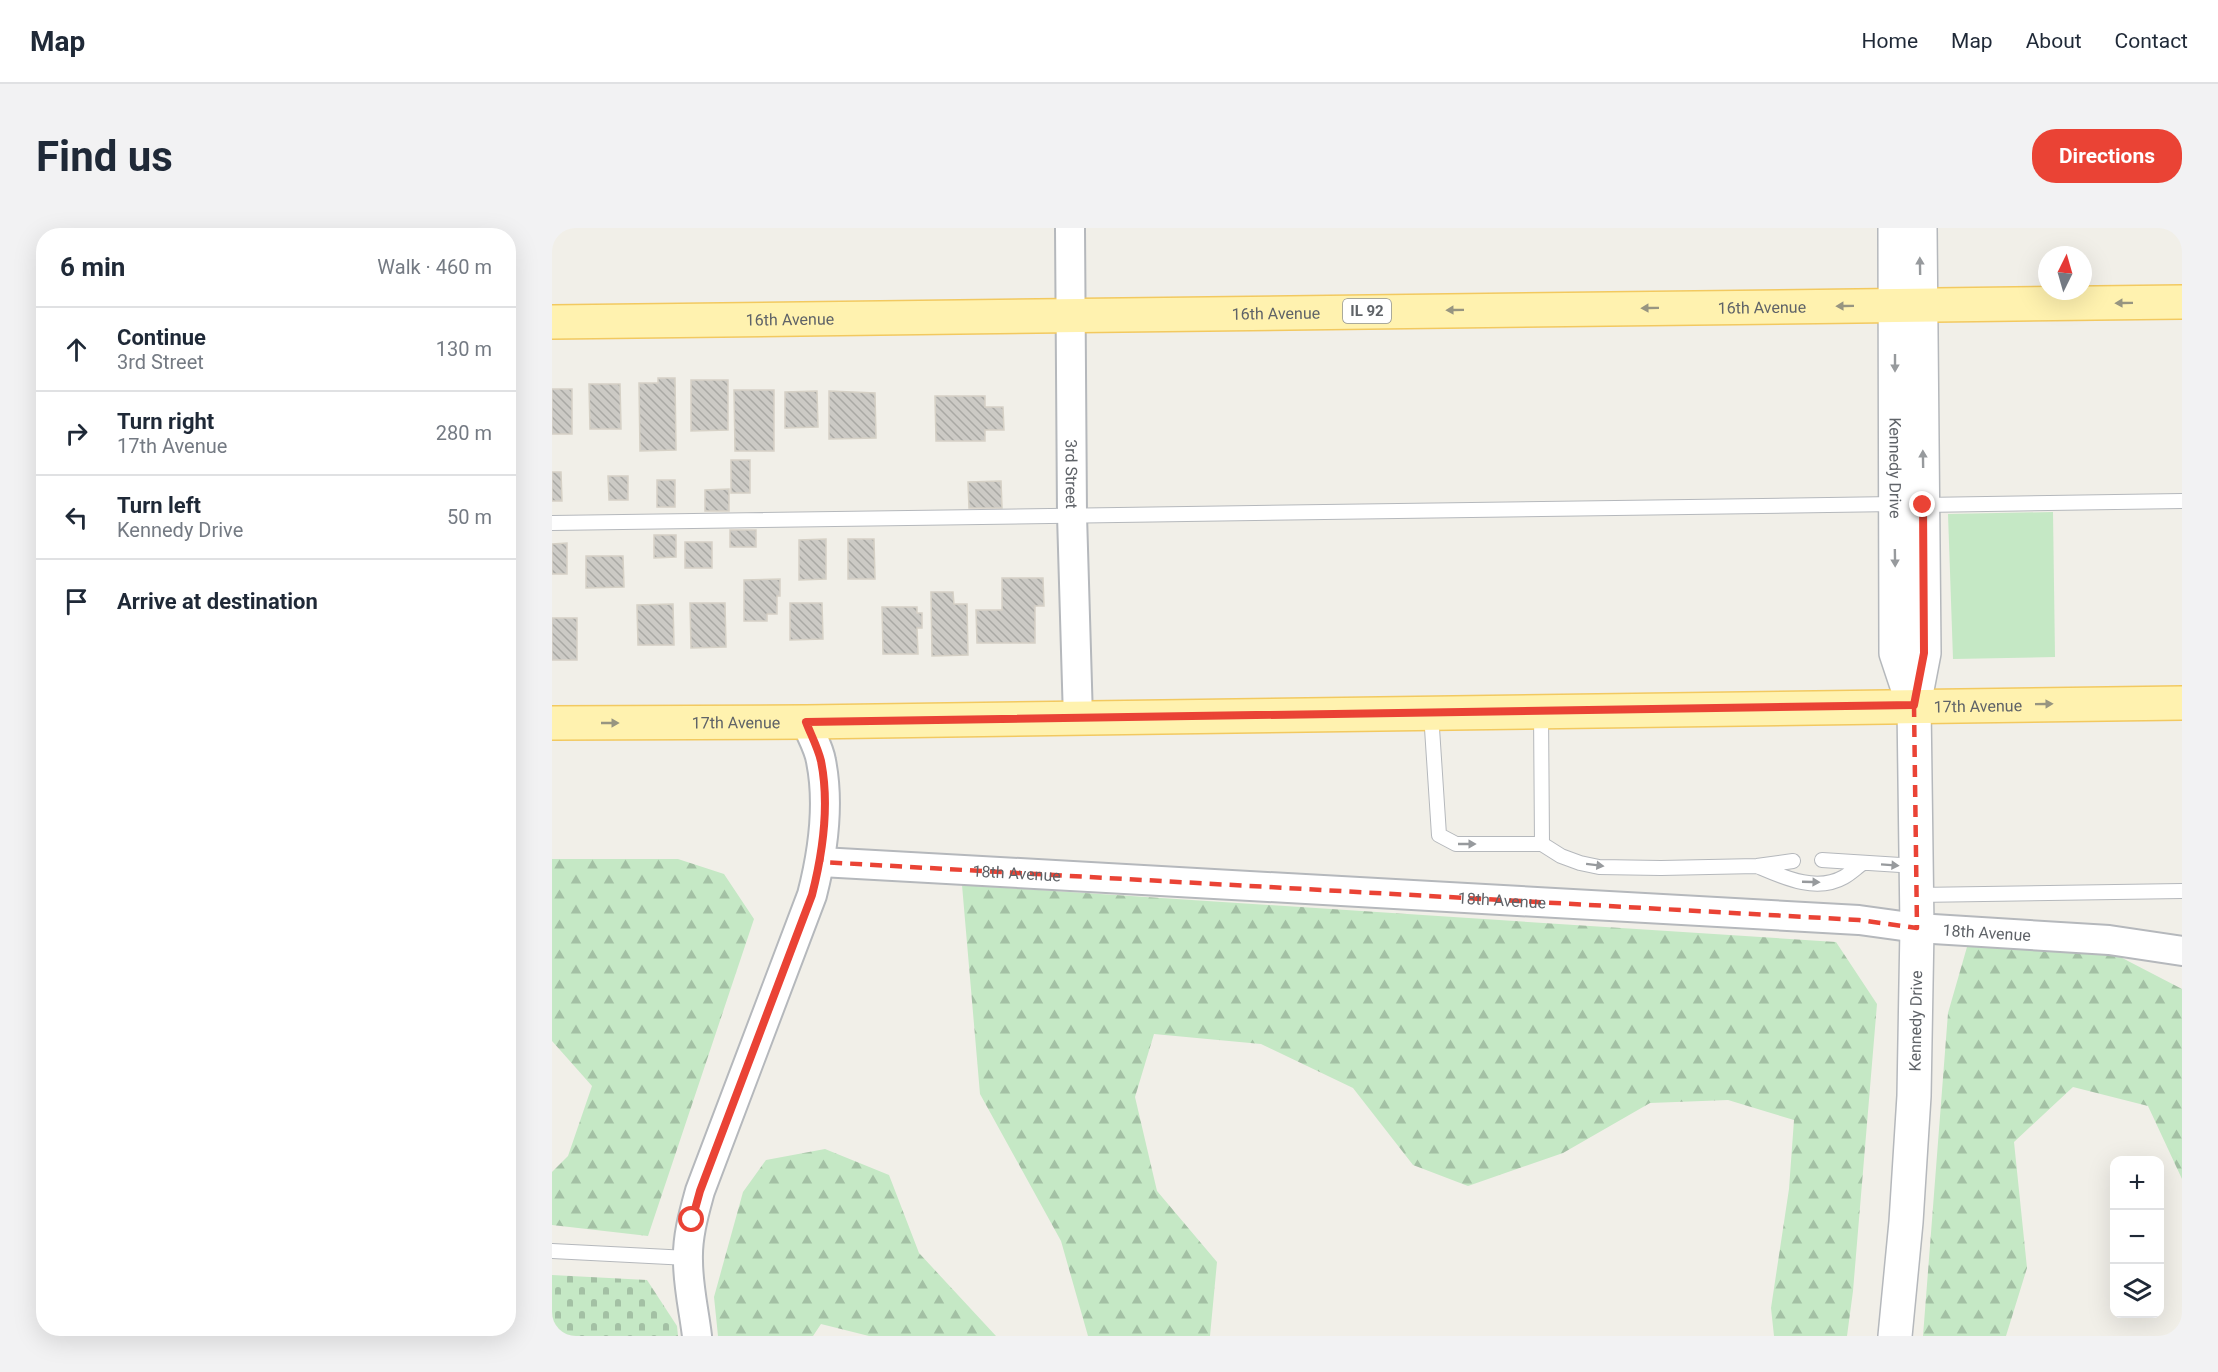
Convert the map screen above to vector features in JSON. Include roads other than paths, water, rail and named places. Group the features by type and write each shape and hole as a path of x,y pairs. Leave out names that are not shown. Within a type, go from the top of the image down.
{"main road":[{"name":"16th Avenue","path":"552,322 2182,302"},
{"name":"17th Avenue","path":"552,723 1078,719 1914,705 2182,703"}],"street":[{"name":"3rd Street","path":"1070,228 1072,516 1078,719"},
{"name":"Kennedy Drive","path":"1895,228 1908,305"},
{"name":"Kennedy Drive","path":"1895,1336 1906,1222 1914,1096 1917,928 1914,705 1896,653 1909,505 1908,305 1920,228"},
{"path":"697,1336 688,1258 692,1220 700,1191 812,895 821,862 825,832 825,788 821,759 806,722"},
{"name":"18th Avenue","path":"821,862 1859,920 1917,928 2098,939 2182,951"}],"lane":[{"path":"552,523 2182,501"},
{"path":"1541,711 1542,844"},
{"path":"1431,713 1439,835 1456,844 1542,844 1561,856 1599,867 1757,866 1793,861"},
{"path":"1822,860 1863,863 1916,881 2182,891"},
{"path":"1757,866 1793,882 1828,883 1843,878 1863,863"},
{"path":"552,1251 688,1258"}]}
